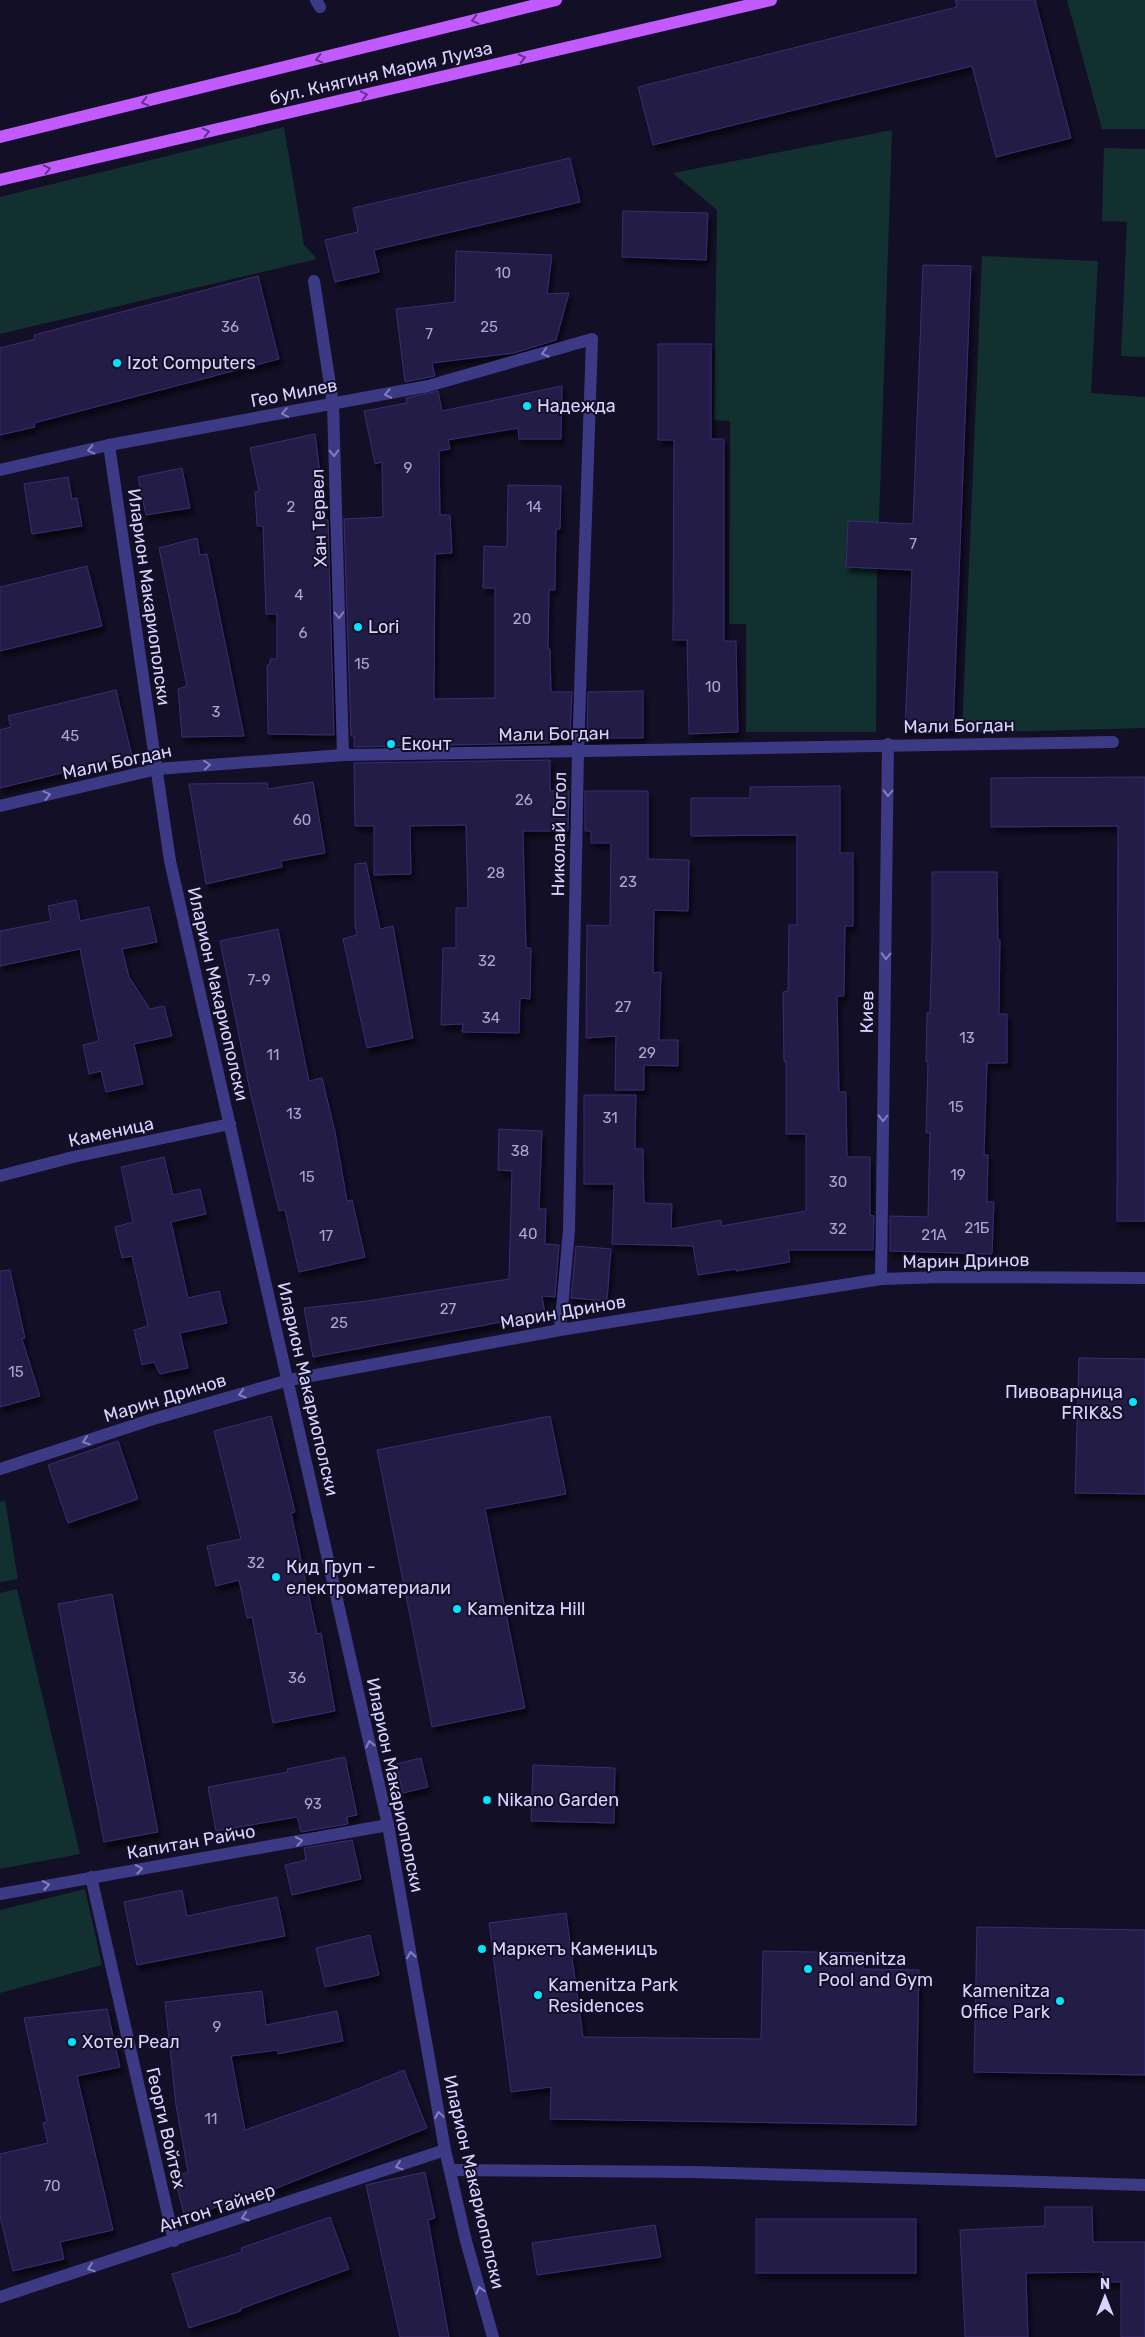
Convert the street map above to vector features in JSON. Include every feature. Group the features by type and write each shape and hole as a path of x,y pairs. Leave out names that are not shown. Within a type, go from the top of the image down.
{"main road":[{"name":"бул. Княгиня Мария Луиза","path":"0,137 556,0"},
{"name":"бул. Княгиня Мария Луиза","path":"0,180 771,0"}],"street":[{"name":"Хан Тервел","path":"314,281 333,404 343,755"},
{"name":"Гео Милев","path":"0,470 109,445 428,386 592,339"},
{"name":"Николай Гогол","path":"560,1330 569,1230 578,751 592,339"},
{"name":"Иларион Макариополски","path":"109,445 170,861 289,1380 388,1825 450,2170 466,2241 493,2337"},
{"name":"Мали Богдан","path":"0,806 157,769 343,755 888,744 1113,742"},
{"name":"Киев","path":"881,1279 888,744"},
{"name":"Каменица","path":"0,1176 72,1157 230,1124"},
{"name":"Марин Дринов","path":"0,1469 150,1420 289,1380 560,1330 881,1279 1145,1278"},
{"name":"Капитан Райчо","path":"0,1894 388,1825"},
{"name":"Георги Войтех","path":"91,1877 174,2241"},
{"name":"Антон Тайнер","path":"0,2297 446,2150"},
{"path":"450,2170 692,2172 1145,2184"}],"green space":[{"path":"1067,0 1145,0 1145,129 1102,129"},
{"path":"284,127 304,245 317,259 0,334 0,197"},
{"path":"892,130 879,523 848,521 846,567 877,568 876,732 746,732 746,624 729,624 730,421 714,420 717,210 673,173"},
{"path":"1104,148 1145,149 1145,357 1121,356 1127,222 1102,221"},
{"path":"982,256 1098,261 1091,393 1145,397 1145,728 962,733"},
{"path":"5,1500 18,1579 0,1582 0,1502"},
{"path":"17,1589 80,1854 0,1869 0,1593"},
{"path":"85,1889 102,1965 0,1993 0,1910"}],"building":[{"path":"955,0 1035,0 1071,138 996,157 972,66 653,145 638,87 957,7"},
{"path":"570,158 580,202 374,250 379,272 335,282 325,240 358,232 353,208"},
{"path":"623,211 708,213 706,260 622,257"},
{"path":"456,251 552,255 547,294 569,293 556,340 514,353 432,363 435,376 405,382 396,309 455,302"},
{"path":"923,265 971,266 953,730 905,729 912,570 846,567 848,521 913,524"},
{"path":"258,276 279,359 34,423 35,427 0,435 0,348 35,339 34,335"},
{"path":"658,344 711,344 711,439 724,439 724,641 736,641 738,732 689,734 687,640 673,640 674,440 658,440"},
{"path":"562,386 561,439 519,439 518,428 448,440 450,449 439,451 440,515 450,515 452,553 435,554 434,699 495,698 495,588 483,588 484,546 507,547 508,485 561,486 560,529 556,529 555,590 549,590 548,649 550,649 551,692 572,692 570,738 550,739 550,743 354,747 354,736 351,736 344,519 383,517 382,462 375,464 364,411 407,403 406,398 438,391 442,411"},
{"path":"315,434 326,520 328,520 334,735 268,734 267,665 270,664 270,659 277,659 277,614 266,614 263,526 257,526 255,492 259,491 250,448"},
{"path":"182,468 190,508 146,515 138,477"},
{"path":"68,477 72,499 77,498 82,526 32,534 24,484"},
{"path":"197,538 200,555 207,554 244,736 182,737 178,689 187,686 159,548"},
{"path":"87,566 102,626 0,651 0,587"},
{"path":"116,690 132,756 0,788 0,730 11,727 8,716"},
{"path":"643,691 643,738 587,738 588,692"},
{"path":"550,760 550,791 569,791 568,831 523,831 526,948 531,948 530,999 520,998 519,1033 462,1032 463,1024 441,1025 443,948 456,948 456,908 468,908 466,825 410,826 411,874 374,875 374,826 355,826 354,763"},
{"path":"1145,777 1145,1221 1117,1221 1118,826 991,827 991,778"},
{"path":"313,782 325,853 281,861 282,867 206,884 189,784 267,783 268,789"},
{"path":"840,786 840,853 853,853 853,926 845,926 844,996 837,996 839,1092 846,1092 847,1157 870,1157 870,1215 874,1216 873,1250 788,1250 790,1262 698,1275 693,1246 612,1244 614,1184 584,1184 584,1095 636,1095 635,1149 643,1149 644,1203 672,1204 671,1229 721,1220 722,1226 806,1211 806,1134 786,1134 786,1062 784,1062 783,992 788,991 789,925 797,925 797,835 691,836 691,798 750,798 750,787"},
{"path":"585,791 648,791 648,859 689,860 688,911 654,910 653,973 661,972 659,1040 678,1040 678,1066 644,1065 644,1090 615,1090 616,1036 586,1038 587,925 610,926 611,843 591,843 591,831 585,831"},
{"path":"366,863 380,929 393,926 413,1038 367,1048 343,939 357,935 355,926 355,864"},
{"path":"932,872 997,872 998,940 1000,940 999,1014 1007,1014 1007,1063 987,1063 984,1155 988,1155 987,1202 994,1202 992,1254 890,1251 890,1216 928,1217 930,1133 926,1133 928,1062 926,1062 927,1013 930,1013"},
{"path":"76,900 80,921 149,907 157,942 122,949 129,977 150,1009 164,1006 172,1036 134,1044 143,1084 106,1092 101,1071 89,1074 83,1045 99,1041 80,949 0,966 0,931 51,921 48,906"},
{"path":"278,929 309,1081 322,1078 335,1132 347,1201 352,1200 365,1257 299,1272 285,1210 279,1211 250,1091 220,941"},
{"path":"499,1129 542,1131 539,1209 546,1209 545,1244 559,1245 555,1297 542,1296 545,1314 313,1357 304,1308 367,1301 509,1279 512,1171 498,1170"},
{"path":"164,1157 173,1195 200,1189 206,1214 171,1222 188,1298 219,1291 227,1323 180,1333 188,1368 160,1374 154,1362 142,1365 134,1330 148,1326 132,1256 122,1258 115,1227 133,1222 121,1167"},
{"path":"576,1246 611,1249 607,1301 571,1298"},
{"path":"10,1270 25,1338 22,1339 40,1396 0,1407 0,1271"},
{"path":"1079,1358 1145,1359 1145,1494 1075,1493"},
{"path":"271,1416 295,1512 291,1513 317,1634 321,1633 335,1711 273,1723 252,1617 247,1618 239,1580 216,1586 207,1546 241,1539 214,1431"},
{"name":"Kamenitza Hill","path":"550,1416 566,1494 485,1509 525,1708 432,1727 377,1450"},
{"path":"118,1441 138,1499 68,1523 48,1465"},
{"path":"112,1594 158,1832 104,1842 58,1604"},
{"path":"345,1757 357,1815 347,1817 348,1824 301,1832 297,1817 216,1831 208,1787 288,1772 287,1769"},
{"path":"421,1758 428,1787 403,1793 396,1764"},
{"path":"533,1765 615,1768 614,1823 531,1821"},
{"path":"352,1840 361,1879 292,1895 285,1865 306,1860 304,1848"},
{"path":"182,1890 187,1916 277,1897 285,1936 137,1965 124,1902"},
{"name":"Kamenitza Park Residences","path":"566,1913 583,2037 761,2039 763,1951 864,1953 863,1969 919,1970 916,2125 550,2119 551,2087 511,2092 489,1923"},
{"name":"Kamenitza Office Park","path":"977,1927 1145,1930 1145,2075 974,2072"},
{"path":"370,1935 379,1975 325,1987 316,1948"},
{"path":"262,1991 266,2025 337,2011 343,2041 278,2054 278,2050 231,2056 245,2130 330,2100 404,2070 427,2128 277,2188 185,2217 174,2177 188,2172 176,2105 165,2002"},
{"path":"107,2009 120,2067 77,2076 113,2230 60,2242 64,2259 13,2271 0,2216 0,2154 48,2143 43,2123 47,2122 24,2018"},
{"path":"425,2172 435,2218 428,2220 449,2337 400,2337 366,2185"},
{"path":"1045,2207 1092,2207 1093,2242 1145,2242 1145,2337 1121,2337 1121,2282 1103,2282 1103,2272 1026,2273 1028,2337 965,2337 960,2230 1045,2226"},
{"path":"330,2217 349,2269 240,2309 241,2311 189,2328 172,2274 242,2252 241,2248"},
{"path":"756,2219 916,2219 916,2273 756,2273"},
{"path":"655,2225 661,2257 537,2275 532,2243"}],"place":[{"name":"Izot Computers","path":"117,363"},
{"name":"Надежда","path":"527,406"},
{"name":"Lori","path":"358,627"},
{"name":"Еконт","path":"391,744"},
{"name":"Пивоварница FRIK&S","path":"1133,1402"},
{"name":"Кид Груп - електроматериали","path":"276,1577"},
{"name":"Kamenitza Hill","path":"457,1609"},
{"name":"Nikano Garden","path":"487,1800"},
{"name":"Маркетъ Каменицъ","path":"482,1949"},
{"name":"Kamenitza Pool and Gym","path":"808,1969"},
{"name":"Kamenitza Park Residences","path":"538,1995"},
{"name":"Kamenitza Office Park","path":"1060,2001"},
{"name":"Хотел Реал","path":"72,2042"}]}
